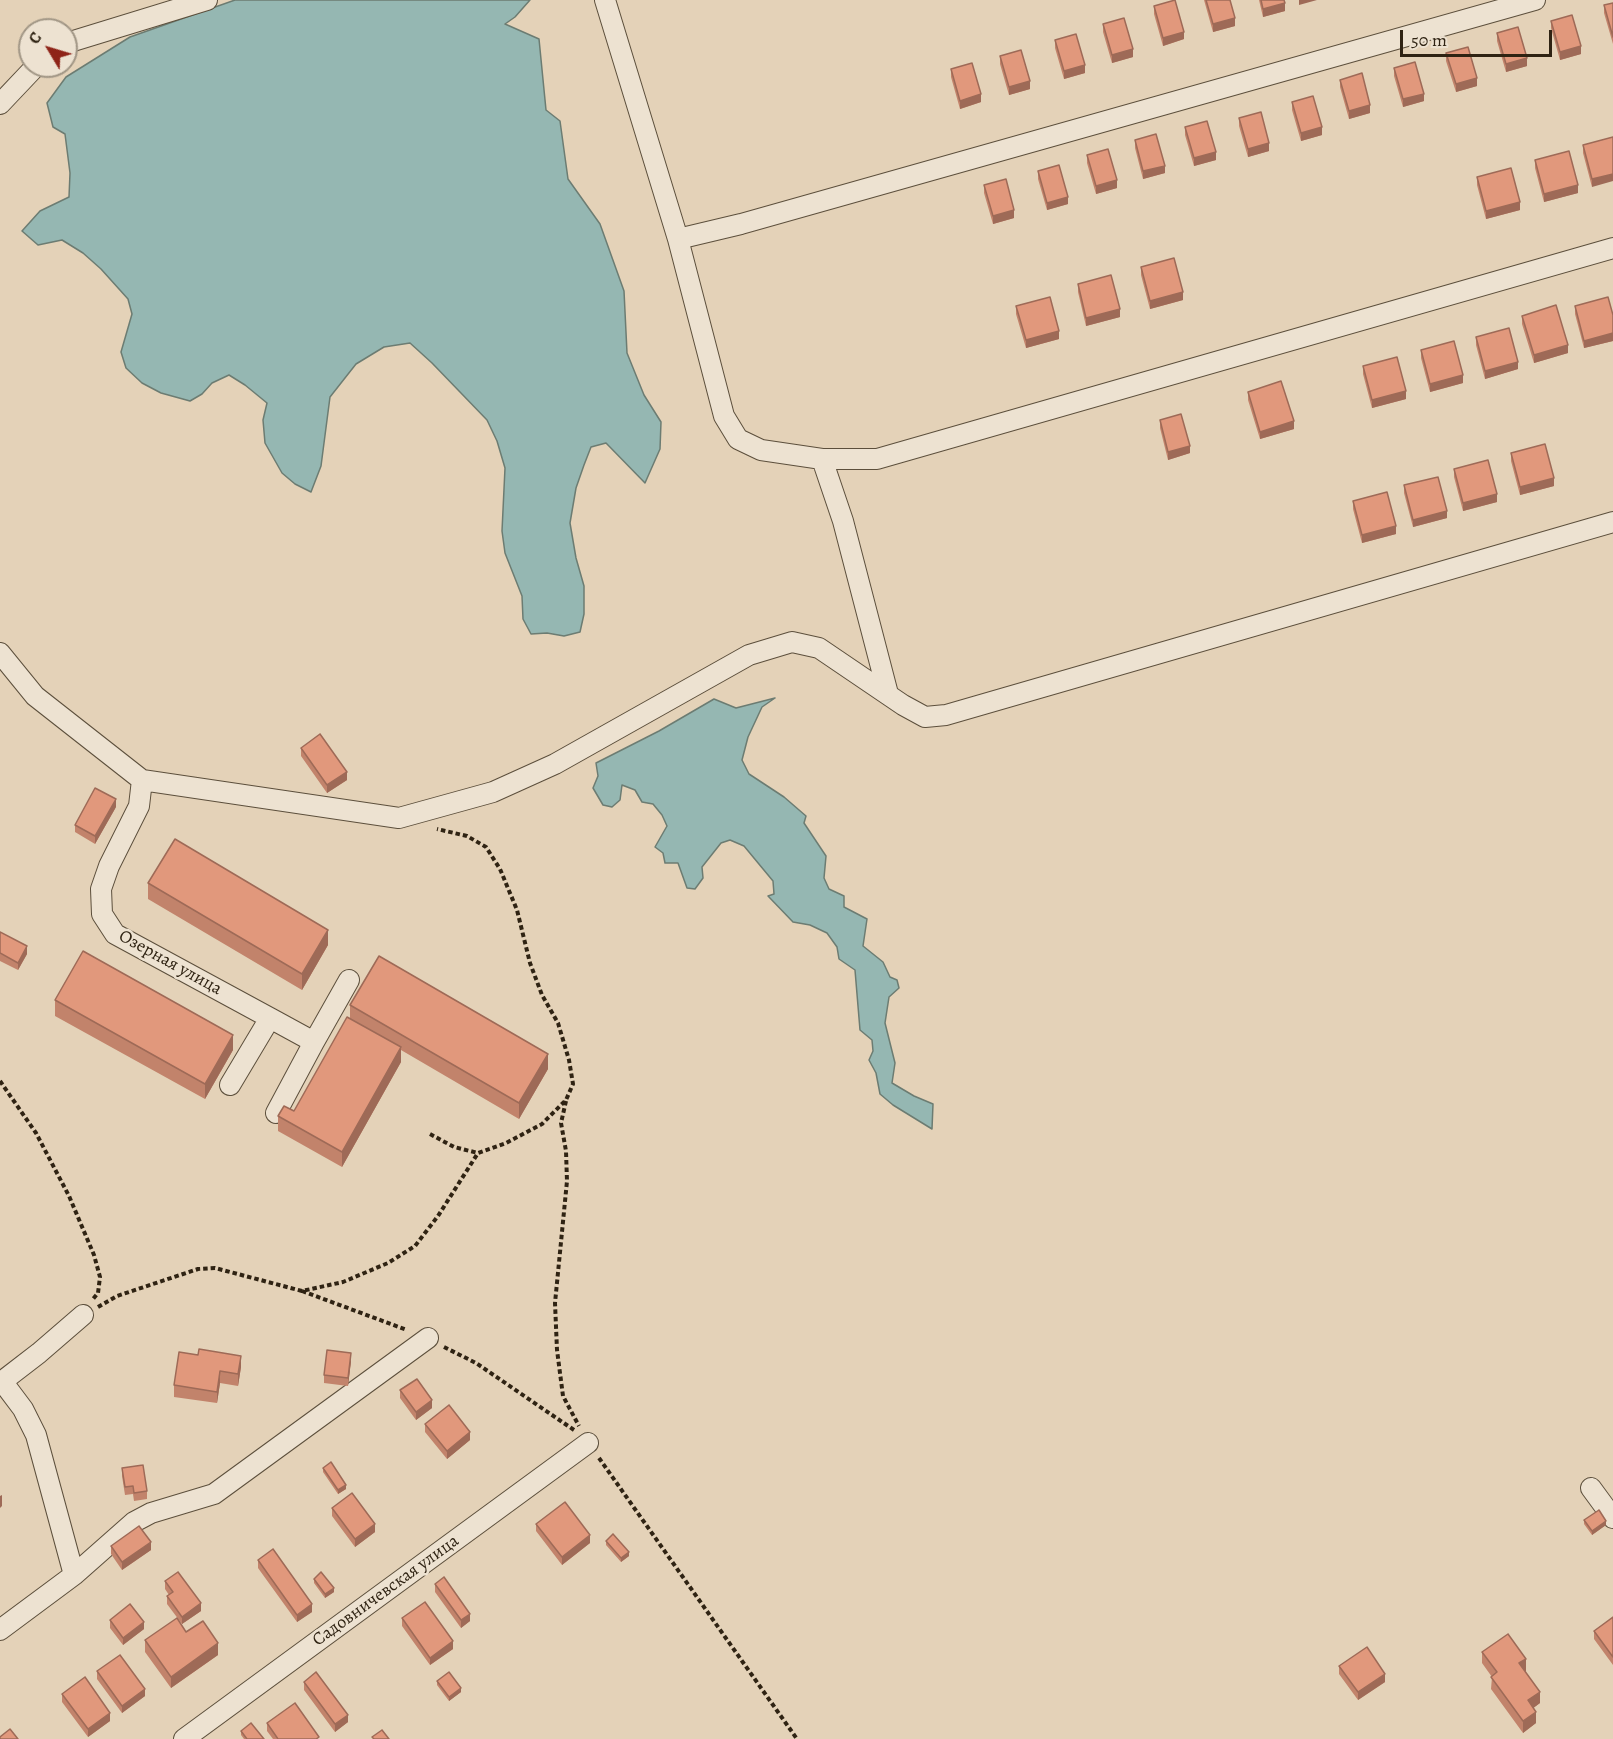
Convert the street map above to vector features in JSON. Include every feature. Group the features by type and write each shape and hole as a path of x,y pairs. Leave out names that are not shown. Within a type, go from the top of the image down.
{"street":[{"path":"78,40 207,0"},
{"path":"605,0 678,239 724,416 738,439 761,450 822,459 877,459 1613,248"},
{"path":"678,239 741,224 1535,0"},
{"path":"0,104 25,78"},
{"path":"822,459 843,521 888,694"},
{"path":"0,653 35,696 142,780 399,818 494,792 555,765 749,655 792,642 819,648 925,717 946,716 1613,522"},
{"name":"Озерная улица","path":"142,780 139,806 109,866 101,889 102,914 115,934 314,1042"},
{"path":"276,1113 349,980"},
{"path":"230,1085 270,1018"},
{"path":"74,1575 36,1435 23,1409 1,1382 83,1315"},
{"path":"0,1630 74,1575 134,1522 151,1513 214,1494 428,1338"},
{"name":"Садовничевская улица","path":"184,1739 588,1443"},
{"path":"1591,1488 1613,1518"}],"path":[{"path":"399,818 467,836 486,847 500,869 517,910 530,963 542,995 558,1023 569,1060 573,1084 566,1100 561,1123 566,1151 567,1181 555,1303 557,1350 563,1396 588,1443 797,1739"},
{"path":"0,1081 36,1133 69,1196 94,1255 100,1277 98,1293 83,1315"},
{"path":"430,1134 454,1147 478,1153 506,1143 542,1124 566,1100"},
{"path":"302,1291 343,1282 388,1263 415,1246 438,1216 478,1153"},
{"path":"83,1315 117,1296 198,1269 215,1268 302,1291 428,1338 476,1363 562,1421 588,1443"}],"water":[{"path":"235,0 530,0 515,17 505,24 539,39 546,110 560,121 568,179 600,224 624,291 627,353 644,395 661,422 660,449 645,483 606,443 591,447 584,465 576,488 570,523 584,586 584,614 580,632 564,636 547,633 531,634 523,619 522,596 505,553 502,531 505,468 497,441 487,420 410,343 384,347 356,364 330,397 321,466 311,492 295,484 282,473 265,443 263,420 267,403 229,375 212,383 202,394 190,401 161,393 142,383 126,368 121,352 132,314 128,299 83,253 62,240 38,245 22,231 40,211 69,197 70,173 65,134 53,127 47,103 65,78 78,78 78,70 130,37"},
{"path":"775,698 762,707 748,737 742,760 749,774 784,797 806,816 804,823 826,856 824,878 829,889 844,896 844,907 867,919 863,946 883,962 890,977 897,980 899,988 889,997 885,1023 895,1063 892,1083 933,1104 932,1129 893,1105 880,1094 876,1073 869,1060 873,1051 872,1040 860,1030 855,970 839,959 837,947 827,933 810,925 793,922 768,896 774,894 773,881 744,846 730,840 721,843 702,867 703,878 695,889 687,888 678,863 665,863 663,853 655,847 667,826 653,804 642,802 635,790 622,785 620,800 612,807 603,805 593,788 598,776 596,763 659,731 714,699 736,708"}],"building":[{"path":"1175,0 1184,32 1163,38 1154,6"},
{"path":"1206,0 1230,0 1235,18 1213,24"},
{"path":"1261,0 1284,0 1285,3 1263,9"},
{"path":"1613,3 1613,37 1604,5"},
{"path":"1572,15 1581,46 1560,52 1551,21"},
{"path":"1124,18 1133,49 1112,55 1103,24"},
{"path":"1518,27 1527,58 1506,64 1497,33"},
{"path":"1076,34 1085,65 1064,71 1055,40"},
{"path":"1468,47 1477,78 1456,84 1446,53"},
{"path":"1021,50 1030,81 1009,87 1000,56"},
{"path":"1415,62 1424,94 1403,99 1394,68"},
{"path":"972,63 981,94 960,101 951,69"},
{"path":"1362,73 1370,105 1349,111 1340,80"},
{"path":"1313,96 1322,127 1301,133 1292,102"},
{"path":"1261,112 1269,143 1248,149 1239,118"},
{"path":"1207,121 1216,152 1194,158 1185,127"},
{"path":"1156,134 1165,166 1143,171 1135,140"},
{"path":"1613,137 1613,174 1592,179 1583,145"},
{"path":"1108,149 1117,180 1096,186 1087,155"},
{"path":"1569,151 1578,185 1544,194 1535,160"},
{"path":"1059,165 1068,197 1047,203 1038,171"},
{"path":"1511,168 1520,202 1486,211 1477,177"},
{"path":"1006,179 1014,210 993,216 984,185"},
{"path":"1174,258 1183,292 1150,301 1141,267"},
{"path":"1111,275 1120,309 1086,318 1078,284"},
{"path":"1050,297 1059,331 1026,340 1016,306"},
{"path":"1608,297 1613,315 1613,333 1584,341 1575,306"},
{"path":"1556,305 1568,345 1534,355 1522,316"},
{"path":"1509,328 1518,362 1485,371 1476,337"},
{"path":"1454,341 1463,375 1430,384 1421,350"},
{"path":"1397,357 1406,391 1372,400 1363,366"},
{"path":"1281,381 1294,421 1260,432 1248,392"},
{"path":"1181,414 1190,446 1168,452 1160,420"},
{"path":"1545,444 1554,478 1520,487 1511,453"},
{"path":"1488,460 1497,494 1463,503 1454,469"},
{"path":"1438,477 1447,511 1413,520 1404,485"},
{"path":"1387,492 1396,526 1362,535 1353,501"},
{"path":"320,734 347,772 327,785 301,748"},
{"path":"95,788 116,799 95,836 75,825"},
{"path":"175,839 328,930 302,974 148,883"},
{"path":"0,932 27,946 18,963 0,953"},
{"path":"83,951 233,1035 205,1084 55,1000"},
{"path":"379,956 548,1054 519,1103 350,1005"},
{"path":"347,1017 401,1047 342,1152 278,1116 284,1106 294,1111"},
{"path":"199,1349 241,1356 238,1374 220,1371 217,1392 174,1385 179,1352 198,1355"},
{"path":"327,1350 351,1353 348,1378 324,1375"},
{"path":"417,1379 432,1400 416,1412 400,1390"},
{"path":"449,1405 470,1432 447,1451 425,1424"},
{"path":"331,1462 346,1485 338,1490 323,1468"},
{"path":"143,1465 147,1491 134,1493 133,1486 125,1487 122,1468"},
{"path":"352,1493 375,1524 355,1539 332,1508"},
{"path":"565,1502 590,1535 562,1557 536,1524"},
{"path":"1599,1510 1606,1521 1592,1531 1584,1520"},
{"path":"139,1526 151,1542 122,1562 111,1546"},
{"path":"613,1534 629,1552 621,1558 606,1541"},
{"path":"273,1549 312,1604 297,1615 258,1560"},
{"path":"178,1572 201,1603 182,1617 167,1596 173,1592 165,1581"},
{"path":"321,1572 334,1588 325,1594 314,1579"},
{"path":"444,1577 470,1614 461,1620 435,1584"},
{"path":"425,1602 453,1641 430,1658 402,1618"},
{"path":"130,1604 144,1622 123,1638 110,1620"},
{"path":"1613,1617 1613,1657 1594,1631"},
{"path":"177,1618 186,1632 203,1621 218,1643 171,1677 145,1640"},
{"path":"1508,1634 1526,1659 1519,1663 1540,1692 1528,1700 1536,1712 1523,1721 1491,1677 1497,1672 1482,1652"},
{"path":"1367,1647 1385,1674 1358,1692 1339,1666"},
{"path":"120,1655 145,1689 122,1706 97,1671"},
{"path":"316,1672 348,1715 335,1724 304,1682"},
{"path":"449,1672 461,1688 449,1697 437,1681"},
{"path":"85,1677 110,1713 88,1729 62,1694"},
{"path":"295,1703 319,1737 316,1739 278,1739 267,1723"},
{"path":"251,1723 264,1739 247,1739 241,1731"},
{"path":"10,1729 18,1739 0,1739 0,1737"},
{"path":"382,1730 389,1739 372,1737"}]}
